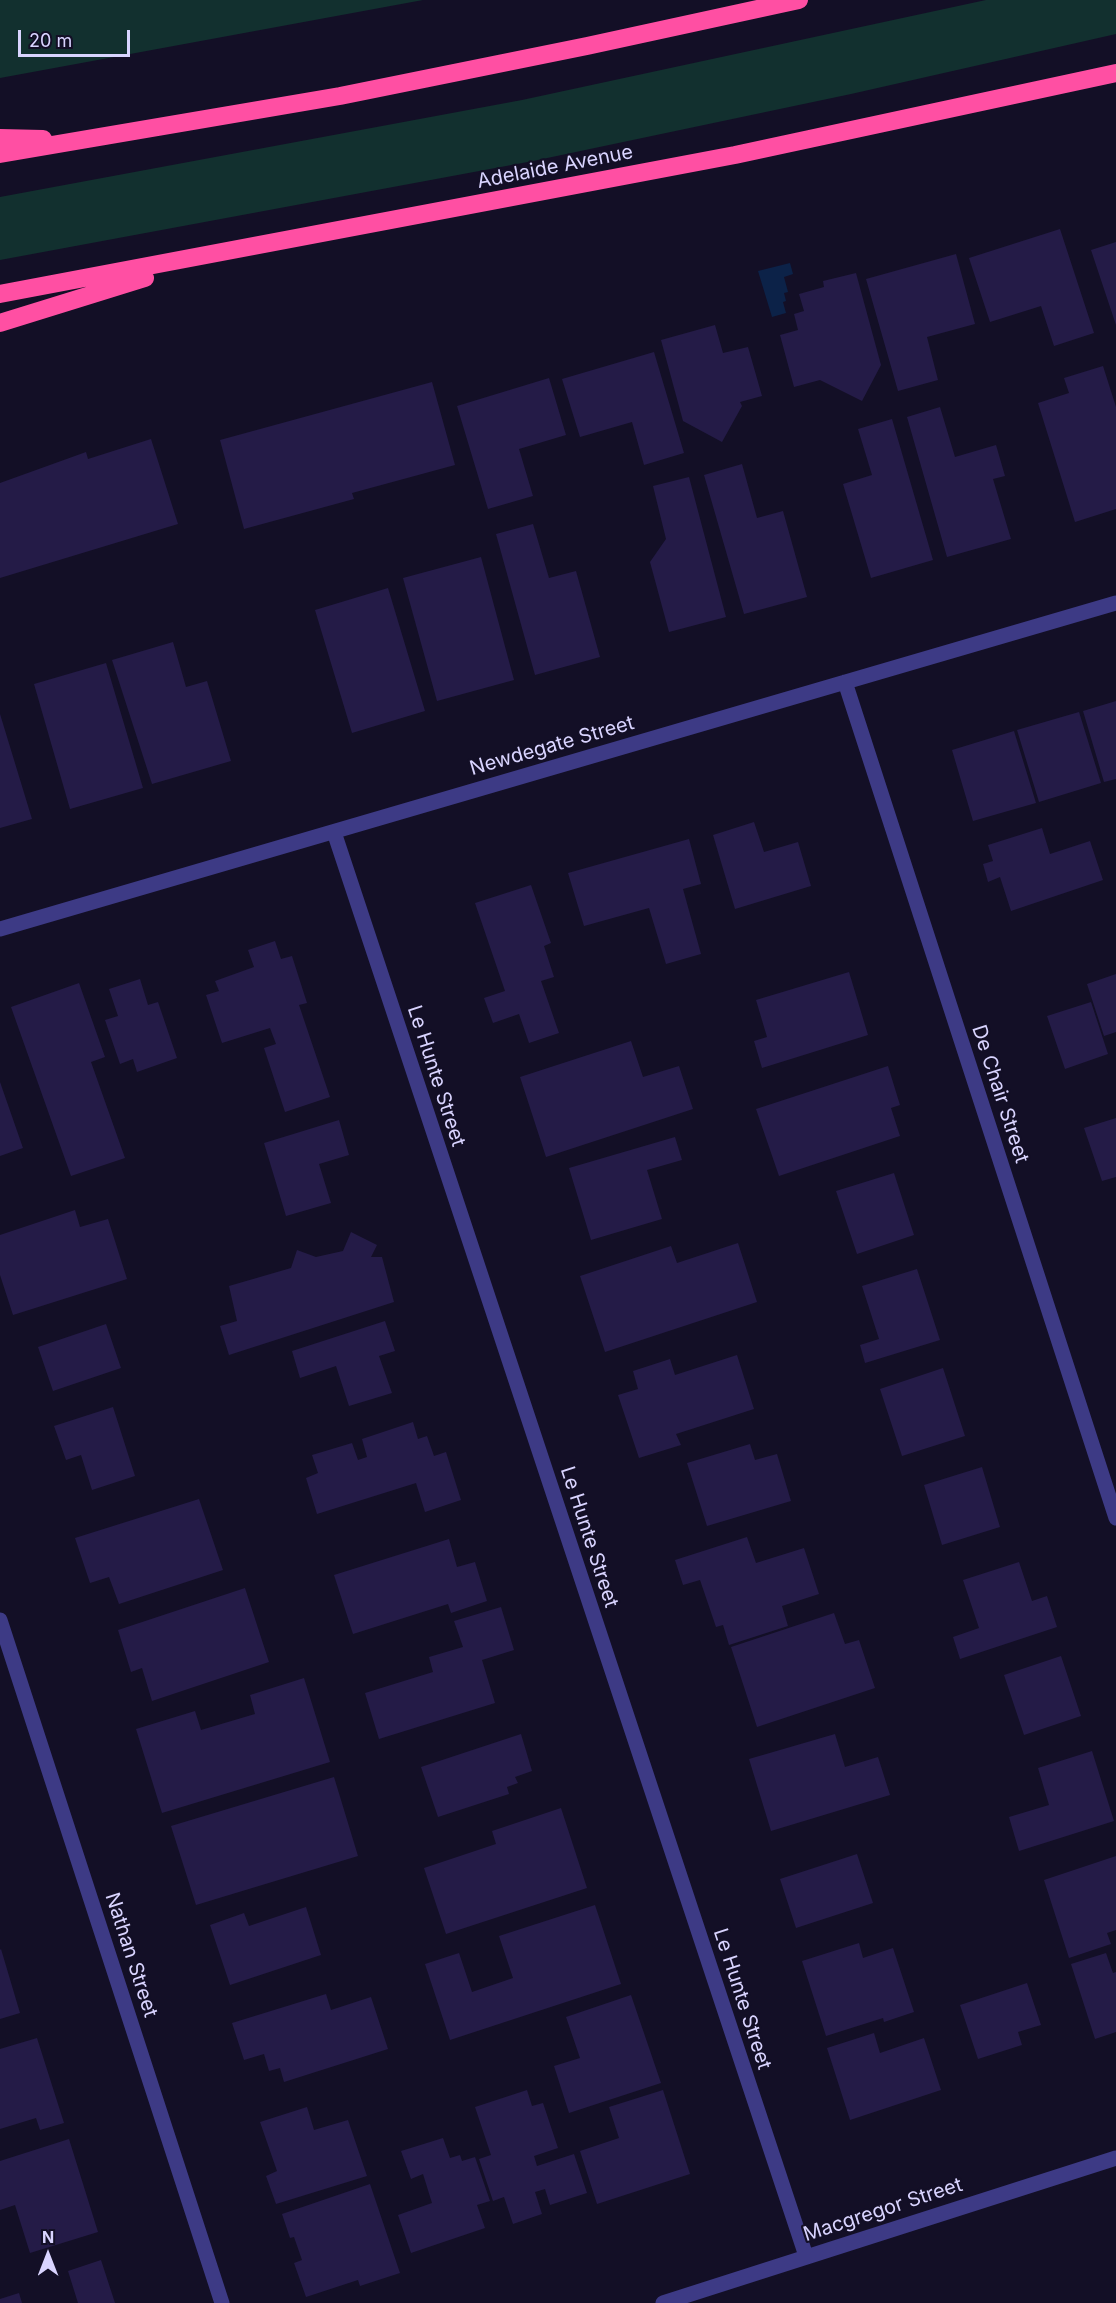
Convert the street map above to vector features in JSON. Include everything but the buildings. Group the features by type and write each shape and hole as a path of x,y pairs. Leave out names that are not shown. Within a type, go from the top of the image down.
{"highway":[{"path":"0,154 340,96 799,0"},
{"name":"Adelaide Avenue","path":"0,294 222,254 735,155 1116,73"},
{"path":"0,138 86,140"},
{"path":"0,323 222,254"}],"street":[{"name":"Newdegate Street","path":"0,930 1116,603"},
{"name":"De Chair Street","path":"844,682 1116,1518"},
{"name":"Le Hunte Street","path":"334,832 806,2256"},
{"name":"Nathan Street","path":"0,1620 222,2303"},
{"name":"Macgregor Street","path":"663,2303 1116,2158"}],"green space":[{"path":"0,0 423,0 0,78"},
{"path":"986,0 1116,0 1116,34 851,94 533,161 0,260 0,197 522,100"}],"water":[{"path":"790,263 793,274 784,277 788,292 784,293 786,301 783,302 786,313 772,317 758,271"}]}
